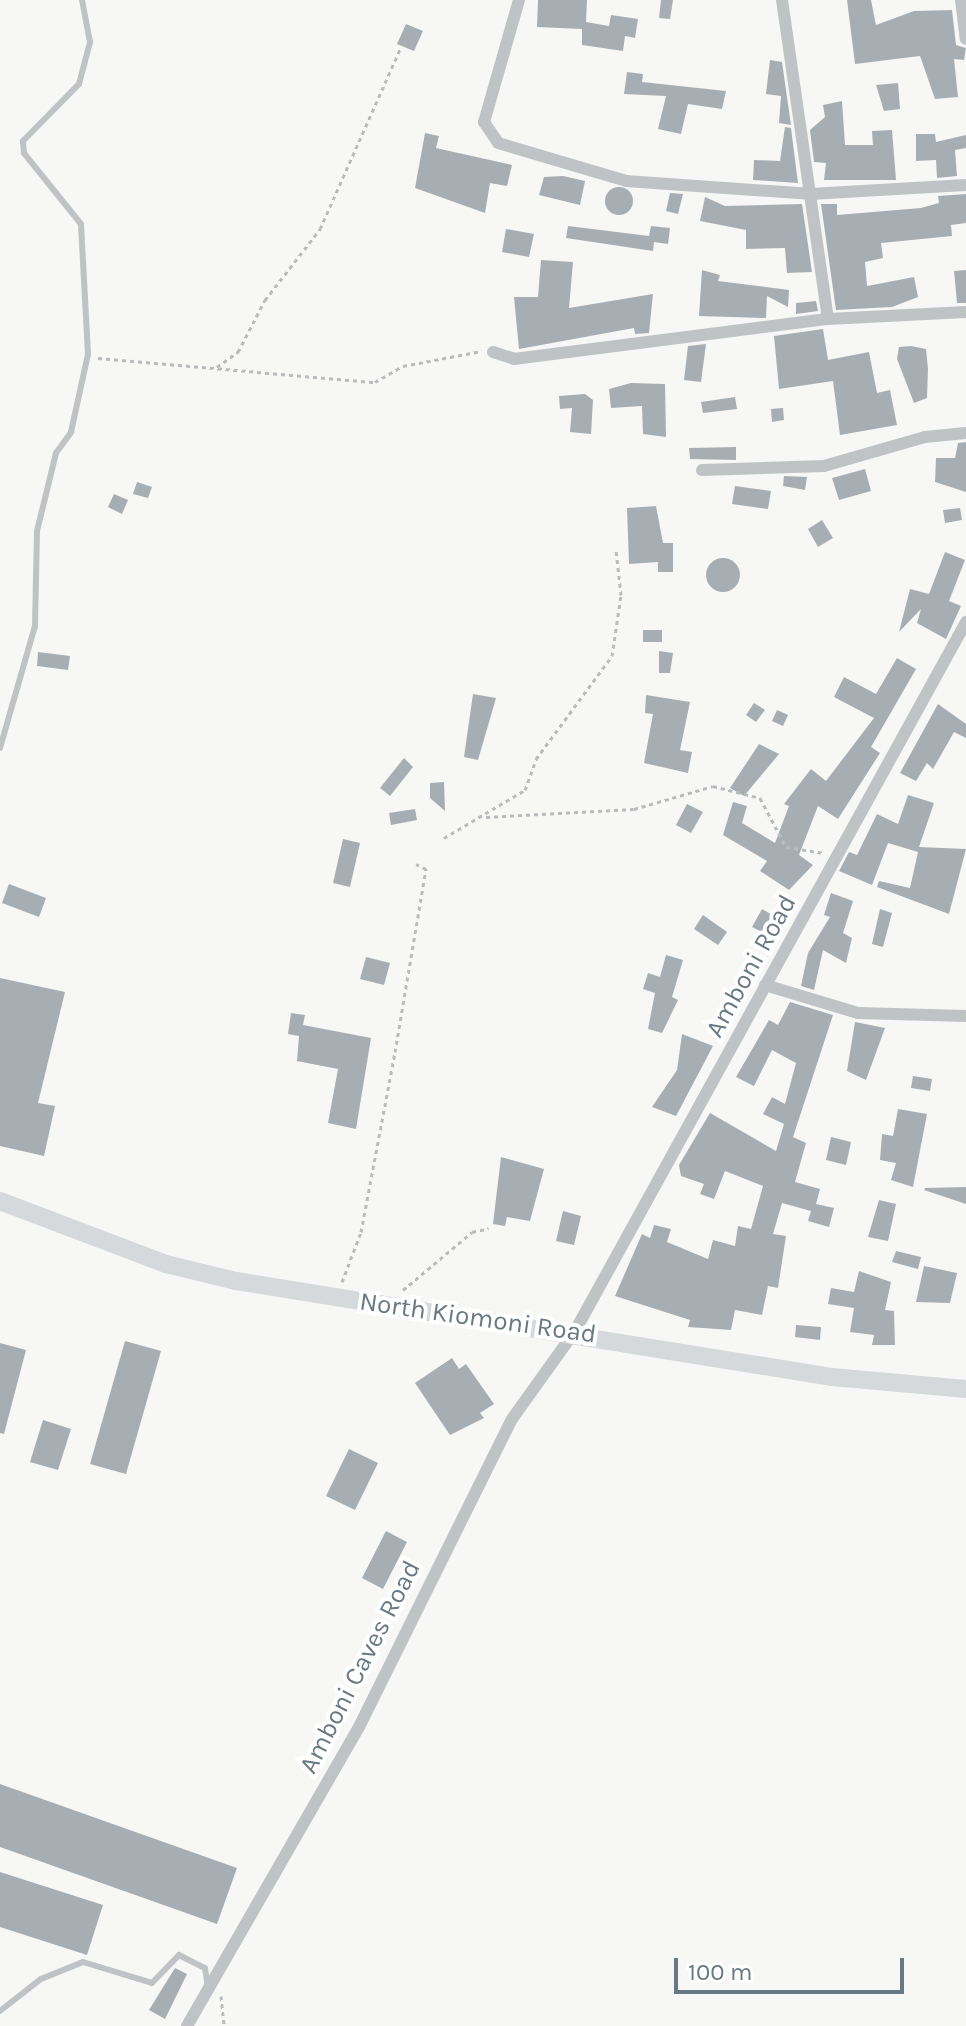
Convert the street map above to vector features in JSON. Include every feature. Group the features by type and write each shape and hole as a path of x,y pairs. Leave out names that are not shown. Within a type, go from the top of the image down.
{"main road":[{"name":"North Kiomoni Road","path":"0,1201 166,1264 337,1297 575,1331 832,1377 966,1389"}],"street":[{"path":"519,0 484,122 491,140 626,181 810,194 966,185"},
{"path":"782,0 828,319"},
{"path":"961,0 966,39"},
{"path":"493,352 514,359 591,352 828,319 966,312"},
{"path":"702,470 824,466 925,437 966,433"},
{"name":"Amboni Road","path":"575,1331 966,622"},
{"path":"765,985 858,1013 966,1016"},
{"name":"Amboni Caves Road","path":"187,2026 359,1727 512,1419 575,1331"}],"lane":[{"path":"0,748 35,626 37,531 56,453 71,432 88,354 81,224 24,153 23,141 79,84 90,42 82,0"},
{"path":"0,2011 41,1979 83,1962 152,1983 179,1955 205,1968 212,1983"}],"path":[{"path":"217,367 238,352 265,300 320,229 401,47"},
{"path":"88,354 133,366 217,367 375,382 403,366 493,352"},
{"path":"444,838 486,817 525,790 536,759 612,656 621,595 616,550"},
{"path":"486,817 634,809 713,786 760,798 786,847 839,854"},
{"path":"337,1297 361,1232 395,1052 426,869 416,864"},
{"path":"384,1303 472,1232 489,1228"},
{"path":"212,1983 224,2026"}],"building":[{"path":"538,0 587,0 586,22 609,26 611,15 638,19 635,38 625,36 623,51 582,45 582,29 537,27"},
{"path":"661,0 673,0 670,19 659,18"},
{"path":"847,0 871,0 876,25 914,11 952,10 956,45 966,48 964,60 954,59 958,97 935,99 920,56 855,64"},
{"path":"406,24 423,31 414,51 397,44"},
{"path":"770,60 782,62 791,125 779,123 781,96 766,94"},
{"path":"627,72 643,74 642,82 726,91 722,109 688,104 681,134 658,129 666,96 624,94"},
{"path":"898,83 900,109 884,111 876,85"},
{"path":"842,101 845,145 873,145 872,131 892,130 896,180 824,180 826,163 814,162 810,130 825,117 823,105"},
{"path":"785,127 791,128 798,183 753,180 754,160 780,161"},
{"path":"425,133 439,136 436,148 512,165 507,186 490,183 485,213 415,188"},
{"path":"916,134 935,134 936,142 966,135 966,148 955,150 957,176 937,178 936,160 916,161"},
{"path":"563,176 585,181 580,205 539,195 544,177"},
{"path":"619,187 629,191 633,201 629,211 619,215 609,211 605,201 609,191"},
{"path":"670,193 683,194 678,214 666,211"},
{"path":"966,194 966,223 951,225 952,236 881,243 883,258 865,262 867,286 914,277 918,297 892,307 836,310 821,204 837,204 837,215 921,208 939,203 938,196"},
{"path":"705,197 725,206 802,204 812,272 787,273 785,248 746,249 746,230 700,221"},
{"path":"568,226 649,236 651,226 670,228 668,244 654,242 653,251 566,238"},
{"path":"506,229 534,234 529,257 502,252"},
{"path":"541,260 573,262 569,308 653,294 649,333 635,334 634,328 519,349 514,297 538,297"},
{"path":"702,270 720,275 718,281 789,290 788,307 767,296 766,318 699,316"},
{"path":"966,270 966,303 957,303 954,271"},
{"path":"816,301 818,311 796,314 796,303"},
{"path":"823,329 828,360 869,352 877,393 890,390 897,425 840,435 833,381 779,389 774,336"},
{"path":"706,344 701,382 684,380 688,346"},
{"path":"899,347 926,349 928,369 927,398 914,403 897,359"},
{"path":"631,383 665,384 666,437 643,434 642,406 611,408 609,389"},
{"path":"585,394 593,400 591,434 570,432 572,408 560,409 559,396"},
{"path":"735,397 737,409 703,413 701,402"},
{"path":"783,408 784,420 772,422 771,409"},
{"path":"966,442 966,492 935,482 936,458 955,458 958,443"},
{"path":"736,447 736,460 690,459 689,448"},
{"path":"865,469 871,491 839,500 832,478"},
{"path":"784,476 807,477 805,490 783,486"},
{"path":"137,482 152,487 148,498 133,494"},
{"path":"735,486 771,491 768,509 732,504"},
{"path":"114,494 128,500 122,514 108,507"},
{"path":"656,506 663,543 673,543 673,572 658,572 658,562 629,564 627,508"},
{"path":"960,508 962,520 945,523 943,510"},
{"path":"822,520 833,538 818,547 808,529"},
{"path":"945,552 965,560 949,601 961,606 946,639 917,623 921,609 899,632 910,589 929,594"},
{"path":"723,558 735,563 740,575 735,587 723,592 711,587 706,575 711,563"},
{"path":"643,630 662,630 662,642 643,642"},
{"path":"659,651 673,653 670,673 659,673"},
{"path":"38,652 70,656 68,670 37,666"},
{"path":"897,658 916,669 871,747 880,753 838,819 818,806 799,855 813,865 789,890 760,871 767,861 723,835 733,802 747,806 742,823 775,843 789,806 784,804 811,769 826,781 874,718 834,697 844,677 876,694"},
{"path":"473,694 496,698 478,760 464,757"},
{"path":"646,695 690,702 680,750 692,752 688,773 644,763 653,714 645,713"},
{"path":"754,703 765,710 756,722 746,715"},
{"path":"938,704 966,724 966,738 954,732 933,769 927,763 916,781 900,773"},
{"path":"777,710 788,715 783,726 772,721"},
{"path":"759,744 779,754 744,796 730,788"},
{"path":"404,758 413,767 390,796 380,788"},
{"path":"444,782 445,811 430,798 430,783"},
{"path":"908,795 934,803 919,847 966,849 949,914 877,887 879,881 910,888 918,852 888,843 872,885 839,871 849,852 857,855 877,814 898,824"},
{"path":"687,804 703,812 691,833 676,825"},
{"path":"415,809 417,820 391,825 389,813"},
{"path":"343,839 360,843 350,887 333,883"},
{"path":"9,884 46,898 39,917 2,903"},
{"path":"831,893 853,901 843,933 852,938 846,963 823,950 814,990 801,986 808,953 830,917 824,915"},
{"path":"762,909 776,917 766,934 752,927"},
{"path":"880,909 892,913 883,947 872,944"},
{"path":"703,915 727,932 718,945 694,929"},
{"path":"666,955 683,960 672,997 678,1000 662,1033 648,1029 655,993 643,989 648,973 660,977"},
{"path":"366,957 390,963 384,985 360,979"},
{"path":"0,978 65,992 38,1103 55,1106 44,1156 0,1146"},
{"path":"790,1002 833,1015 793,1137 806,1143 795,1182 820,1189 816,1204 834,1208 829,1227 808,1221 811,1211 782,1203 773,1234 786,1236 778,1288 768,1286 762,1315 735,1310 731,1330 688,1327 690,1320 615,1296 642,1234 650,1238 654,1225 671,1229 667,1242 708,1259 713,1240 735,1246 738,1226 751,1229 763,1186 725,1171 714,1199 700,1194 704,1184 681,1176 679,1165 710,1113 776,1151 784,1124 763,1114 772,1097 785,1104 796,1063 772,1050 754,1086 736,1077 769,1020 778,1025"},
{"path":"291,1013 305,1015 303,1025 371,1038 356,1129 328,1123 338,1069 297,1061 299,1036 288,1034"},
{"path":"855,1022 885,1028 866,1080 847,1071"},
{"path":"682,1034 713,1046 676,1116 652,1107 677,1070"},
{"path":"913,1076 932,1079 930,1091 911,1088"},
{"path":"898,1109 927,1114 913,1187 891,1180 896,1163 880,1160 882,1134 893,1136"},
{"path":"831,1137 851,1142 846,1165 826,1160"},
{"path":"501,1157 544,1169 530,1221 507,1217 505,1226 493,1224"},
{"path":"966,1187 966,1204 924,1190 925,1188"},
{"path":"879,1200 896,1204 888,1241 868,1237"},
{"path":"563,1211 581,1216 574,1245 556,1241"},
{"path":"896,1251 921,1257 918,1269 892,1262"},
{"path":"924,1266 957,1273 950,1303 916,1302"},
{"path":"859,1271 891,1282 885,1310 894,1311 895,1345 872,1345 874,1335 850,1332 854,1308 828,1304 831,1288 854,1292"},
{"path":"796,1325 821,1327 820,1340 795,1337"},
{"path":"125,1341 161,1351 126,1474 90,1464"},
{"path":"0,1343 26,1350 4,1434 0,1433"},
{"path":"452,1358 459,1369 466,1364 494,1404 480,1413 484,1418 450,1435 415,1383"},
{"path":"43,1420 71,1429 58,1470 30,1462"},
{"path":"349,1449 378,1463 355,1510 326,1496"},
{"path":"386,1531 407,1542 383,1589 362,1578"},
{"path":"0,1784 237,1868 217,1924 0,1847"},
{"path":"0,1872 103,1905 87,1955 0,1927"},
{"path":"175,1968 187,1974 165,2019 149,2010"}]}
